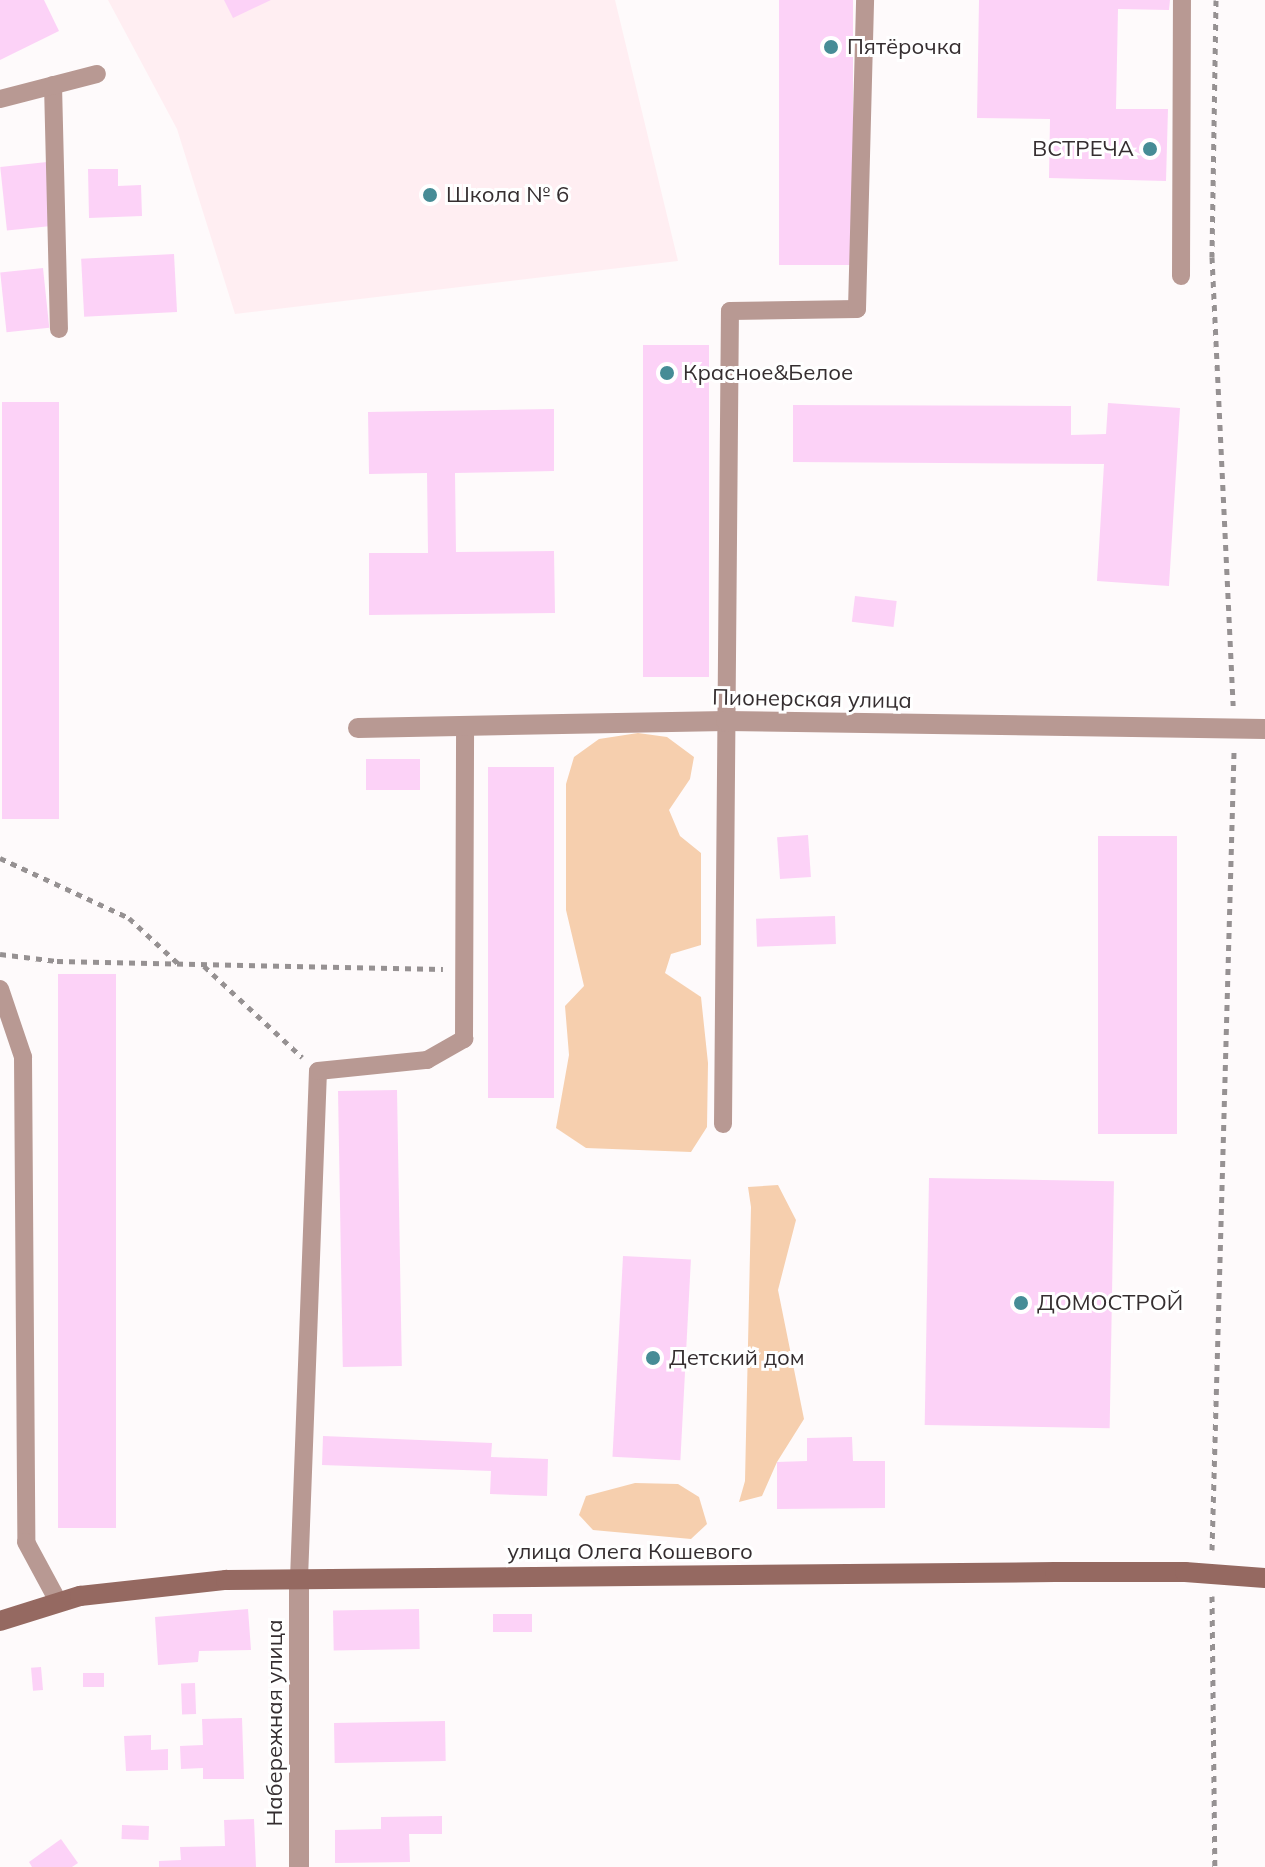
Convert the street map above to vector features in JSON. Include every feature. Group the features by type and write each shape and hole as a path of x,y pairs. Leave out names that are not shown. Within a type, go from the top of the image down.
{"main road":[{"name":"улица Олега Кошевого","path":"0,1621 80,1596 226,1580 1212,1574 1265,1578"}],"street":[{"name":"Пионерская улица","path":"358,728 726,721 1265,729"},
{"name":"Набережная улица","path":"299,1579 299,1867"}],"lane":[{"path":"723,1124 730,311 857,309 865,0"},
{"path":"1181,276 1182,0"},
{"path":"0,99 97,74"},
{"path":"53,85 59,329"},
{"path":"299,1579 318,1071 427,1060 464,1039 465,726"},
{"path":"0,989 23,1057 26,1542 59,1603"}],"path":[{"path":"1215,1867 1212,1574 1234,728 1212,257 1216,0"},
{"path":"0,858 129,918 180,965"},
{"path":"0,954 57,961 464,970"},
{"path":"204,966 318,1071"}],"shaded area":[{"name":"Школа № 6","path":"108,0 615,0 678,261 235,314 177,129"},
{"path":"638,733 667,737 694,757 690,779 669,810 680,836 701,853 701,945 671,954 665,973 701,997 708,1063 707,1127 691,1152 586,1148 556,1128 569,1055 565,1006 584,986 566,910 566,784 574,757 599,739"},
{"path":"778,1185 796,1220 778,1290 804,1419 777,1462 762,1496 739,1502 745,1481 751,1207 748,1187"},
{"path":"635,1483 678,1484 699,1497 707,1524 691,1539 593,1530 579,1515 586,1496"}],"building":[{"path":"0,0 44,0 59,31 0,60"},
{"path":"224,0 271,0 233,18"},
{"path":"779,0 853,0 853,265 779,265"},
{"path":"979,0 1170,0 1169,10 1118,9 1116,109 1168,109 1166,181 1049,178 1050,119 977,118"},
{"path":"47,162 54,226 7,231 0,167"},
{"path":"88,169 118,169 118,186 141,185 142,216 89,218"},
{"path":"174,254 177,312 84,317 81,259"},
{"path":"43,268 49,328 7,332 0,272"},
{"path":"643,345 709,345 709,677 643,677"},
{"path":"2,402 59,402 59,819 2,819"},
{"path":"1108,403 1180,408 1169,586 1097,581 1104,464 793,462 793,405 1071,406 1071,435 1106,434"},
{"path":"554,409 554,471 455,473 456,552 554,551 555,613 369,615 369,553 428,553 427,473 369,474 368,412"},
{"path":"855,596 897,601 894,627 852,622"},
{"path":"366,759 420,759 420,790 366,790"},
{"path":"488,767 554,767 554,1098 488,1098"},
{"path":"808,835 811,877 780,879 777,837"},
{"path":"1098,836 1177,836 1177,1134 1098,1134"},
{"path":"835,916 836,944 757,947 756,919"},
{"path":"58,974 116,974 116,1528 58,1528"},
{"path":"397,1090 402,1366 343,1367 338,1091"},
{"name":"ДОМОСТРОЙ","path":"929,1178 1114,1181 1110,1428 925,1425"},
{"name":"Детский дом","path":"623,1256 691,1260 680,1460 612,1457"},
{"path":"323,1436 492,1443 491,1457 548,1459 547,1496 490,1494 491,1471 322,1465"},
{"path":"852,1437 853,1461 885,1461 885,1508 777,1509 777,1462 807,1461 807,1438"},
{"path":"248,1609 251,1650 199,1651 198,1662 158,1665 155,1617"},
{"path":"419,1609 420,1649 334,1650 333,1611"},
{"path":"493,1614 532,1614 532,1632 493,1632"},
{"path":"41,1667 43,1690 33,1691 31,1668"},
{"path":"83,1673 104,1673 104,1687 83,1687"},
{"path":"181,1683 195,1683 196,1714 182,1714"},
{"path":"242,1718 244,1779 203,1779 203,1768 181,1769 180,1746 203,1745 202,1719"},
{"path":"445,1721 446,1761 335,1763 334,1723"},
{"path":"151,1735 151,1750 168,1749 168,1770 126,1771 124,1736"},
{"path":"442,1816 442,1834 409,1834 410,1862 335,1863 335,1830 381,1829 381,1817"},
{"path":"254,1819 256,1867 159,1867 159,1861 181,1860 180,1847 225,1846 224,1820"},
{"path":"122,1825 149,1826 148,1840 122,1839"},
{"path":"61,1839 78,1863 72,1867 32,1867 29,1862"}],"place":[{"name":"Пятёрочка","path":"831,47"},
{"name":"ВСТРЕЧА","path":"1150,149"},
{"name":"Школа № 6","path":"430,195"},
{"name":"Красное&Белое","path":"667,373"},
{"name":"ДОМОСТРОЙ","path":"1021,1303"},
{"name":"Детский дом","path":"653,1358"}]}
